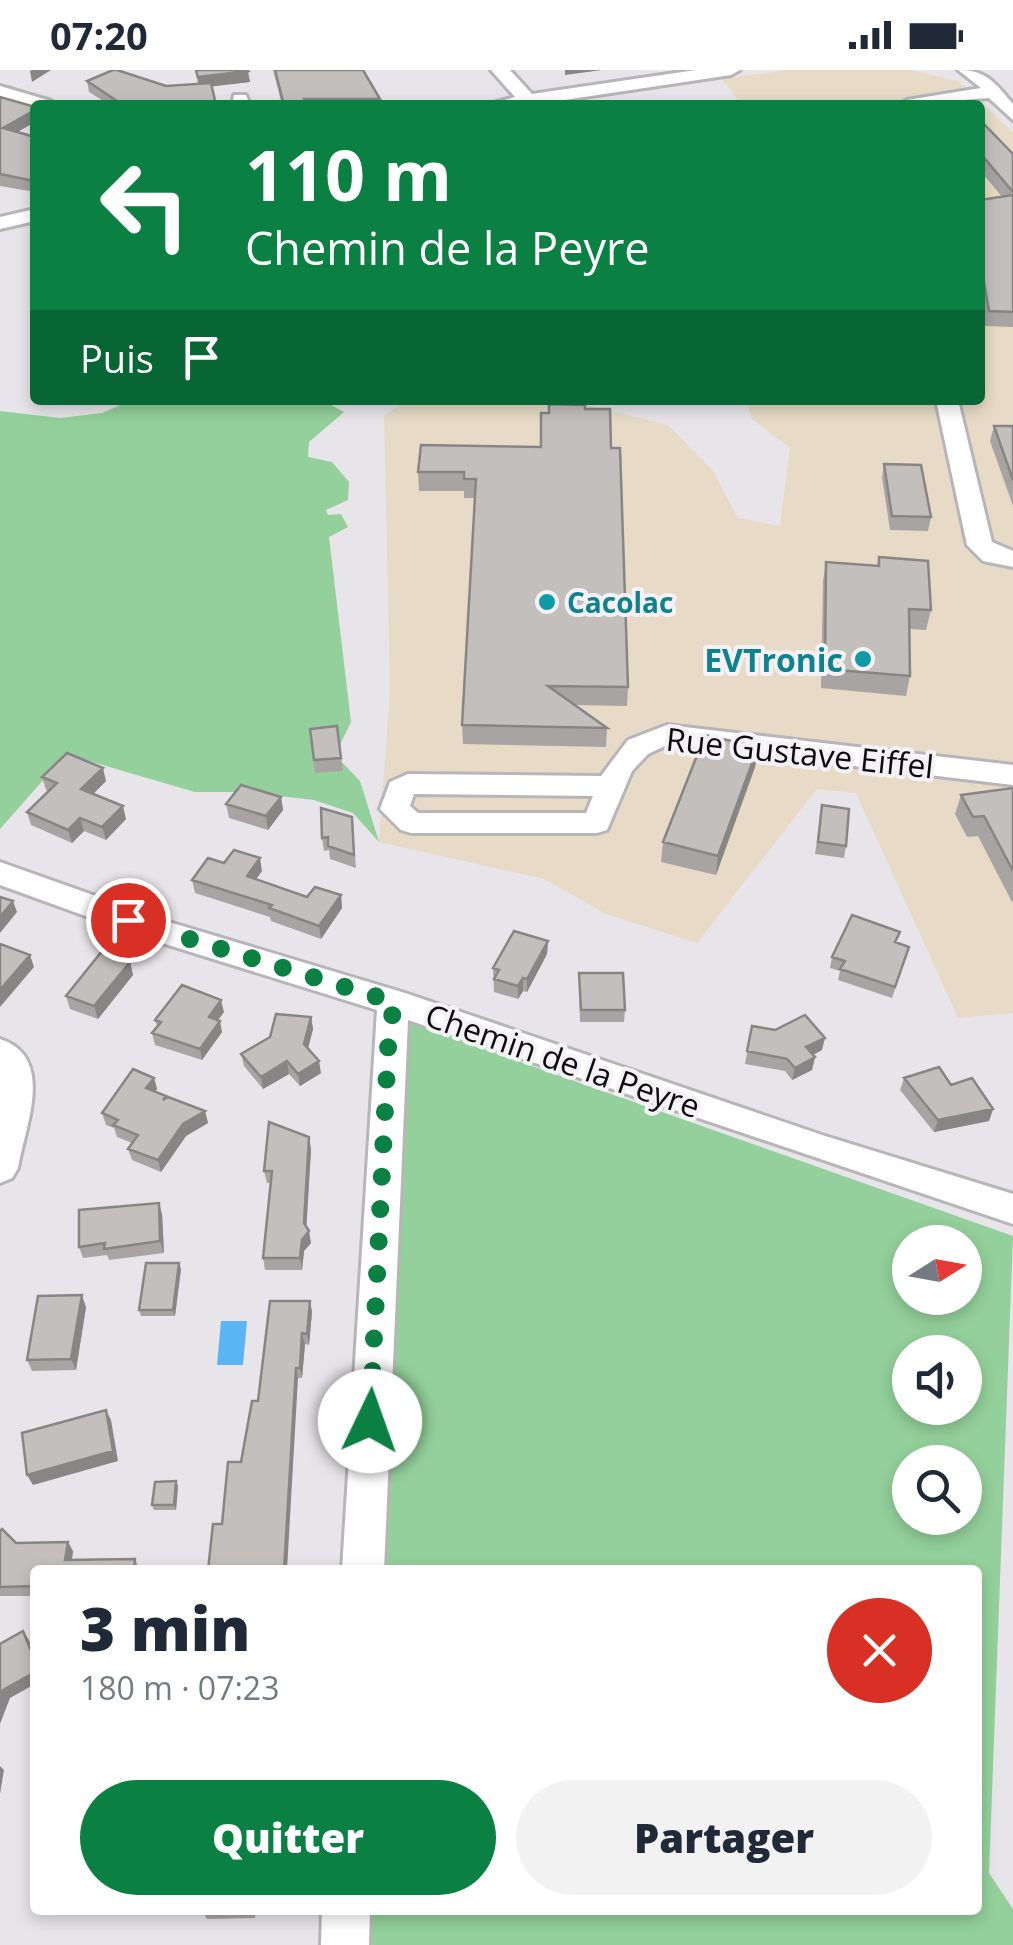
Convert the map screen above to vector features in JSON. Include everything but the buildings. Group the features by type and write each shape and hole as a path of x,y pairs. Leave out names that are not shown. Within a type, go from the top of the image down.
{"street":[{"path":"500,70 527,99"},
{"path":"522,100 731,70"},
{"path":"921,100 981,78 1013,114"},
{"path":"0,91 30,100"},
{"path":"0,223 30,216"},
{"path":"949,405 980,545 992,556 1013,559"},
{"name":"Rue Gustave Eiffel","path":"612,786 408,784 400,789 395,809 410,822 597,823 612,786 620,765 642,740 666,734 1013,775"},
{"name":"Chemin de la Peyre","path":"0,873 160,931 394,1002 1013,1209"},
{"path":"363,1565 388,1048 394,1002"},
{"path":"0,1052 16,1067 18,1076 0,1168"},
{"path":"345,1945 346,1915"}],"shaded area":[{"path":"787,70 910,70 958,81 978,100 738,100 722,79"},
{"path":"985,106 1013,132 1013,1013 958,1018 856,793 817,789 697,943 606,914 544,879 379,842 390,690 384,416 399,405 586,405 668,425 713,471 738,518 780,526 790,448 752,419 748,405 985,405"}],"green space":[{"path":"120,405 331,405 344,412 309,442 308,457 332,462 349,482 348,500 326,510 328,515 341,514 348,527 329,537 351,722 335,755 360,781 379,842 353,813 314,800 246,792 195,792 75,757 52,770 0,829 0,411 60,418 102,413"},
{"path":"410,1023 982,1225 892,1225 892,1315 982,1315 982,1225 1013,1236 989,1873 1013,1909 1013,1945 358,1945 359,1915 982,1915 982,1565 376,1565 401,1050"}],"water":[{"path":"221,1321 247,1321 243,1365 217,1365"}],"place":[{"name":"Cacolac","path":"547,602"},
{"name":"EVTronic","path":"863,659"}],"route":[{"path":"128,920 394,1002 388,1048 370,1421"}]}
